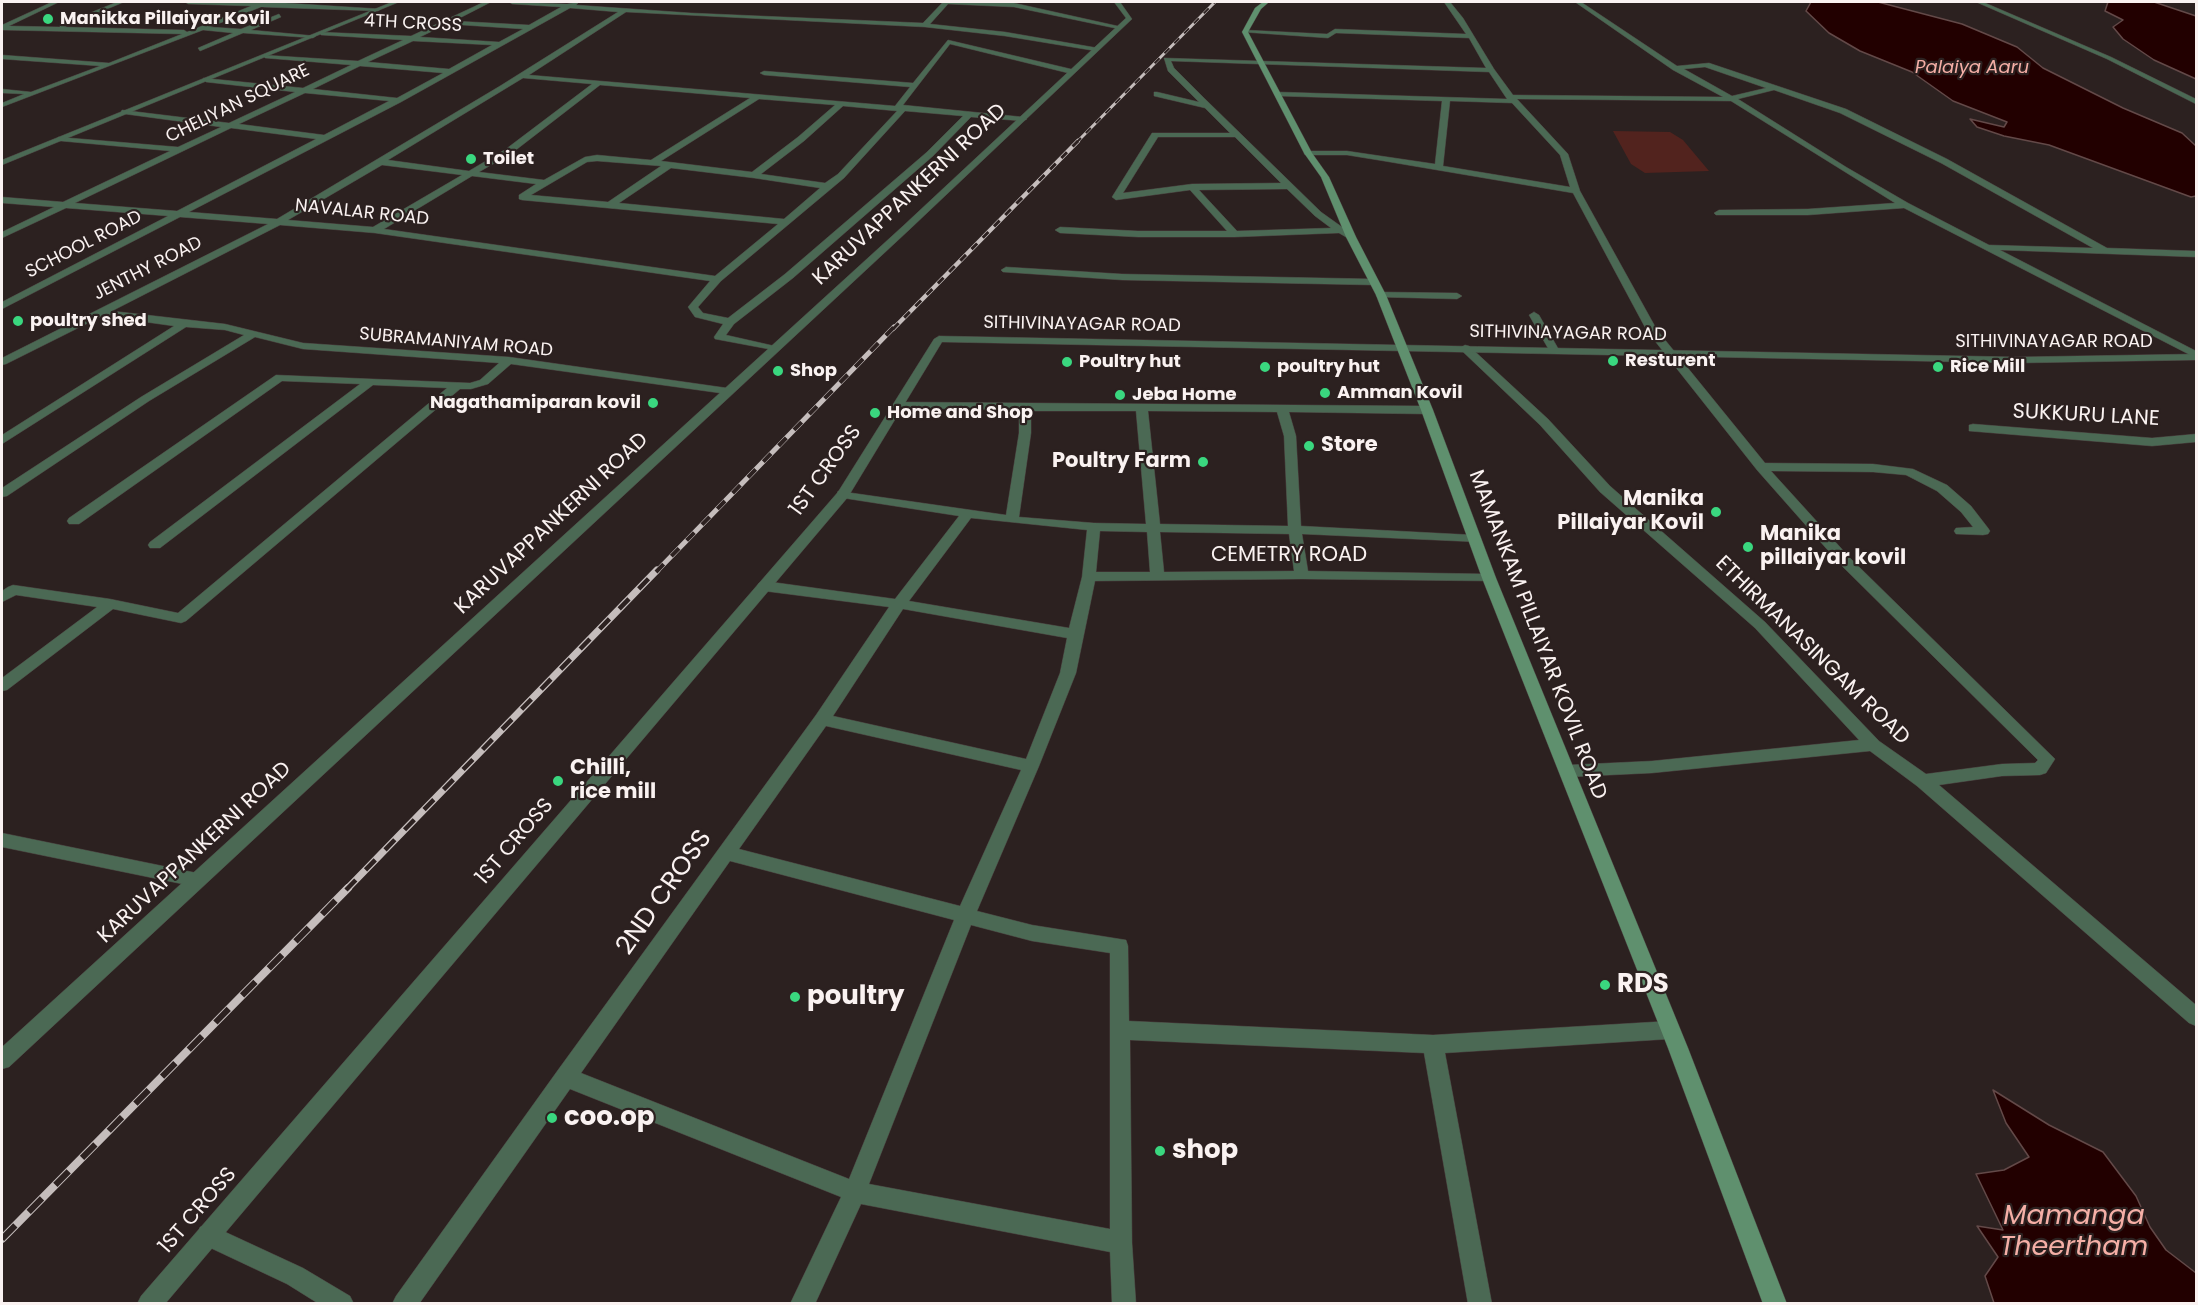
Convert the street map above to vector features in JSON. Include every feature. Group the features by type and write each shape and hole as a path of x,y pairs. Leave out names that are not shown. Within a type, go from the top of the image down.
{"main road":[{"path":"1245,32 1258,8 1266,2"},
{"name":"MAMANKAM PILLAIYAR KOVIL ROAD","path":"1245,32 1258,61 1278,94 1308,153 1325,177 1346,234 1377,289 1427,410 1489,578 1568,771 1775,1304"}],"street":[{"path":"2,28 56,2"},
{"path":"54,29 121,2"},
{"path":"188,2 265,3 378,9"},
{"path":"2,163 396,2"},
{"name":"CHELIYAN SQUARE","path":"2,235 488,2"},
{"path":"512,2 616,10 925,25 1005,34 1095,49"},
{"name":"SCHOOL ROAD","path":"2,306 398,100 576,2"},
{"path":"616,10 626,2"},
{"path":"925,25 946,2 1014,5 1125,22"},
{"path":"1117,2 1125,22"},
{"path":"1445,2 1472,36 1491,70 1512,99 1564,154 1576,191 1652,331 1761,467 1845,561 2047,759 2040,769 2002,770 1923,781"},
{"path":"1578,2 1676,68 1733,99 1824,158 1905,205 2196,356"},
{"path":"1979,2 2109,58 2196,102"},
{"path":"2,105 193,33 265,3"},
{"name":"JENTHY ROAD","path":"2,362 279,222 382,162 625,10"},
{"path":"200,49 279,16"},
{"path":"2,17 22,17"},
{"path":"445,22 531,27"},
{"name":"KARUVAPPANKERNI ROAD","path":"2,1060 775,349 1125,22"},
{"path":"2,28 193,33"},
{"path":"203,28 313,36"},
{"path":"1245,32 1328,36 1335,31 1472,36"},
{"name":"4TH CROSS","path":"321,33 502,44"},
{"path":"1328,36 1332,47"},
{"path":"730,322 699,315 693,307 717,279 827,186 841,177 902,107 923,71 948,42 1072,72"},
{"path":"265,56 450,71"},
{"path":"2,57 110,64"},
{"path":"1346,234 1318,214 1289,186 1171,69 1166,59 1336,61 1491,70"},
{"path":"1676,68 1706,65 1844,111 1944,160 2104,250"},
{"path":"764,73 916,85"},
{"path":"520,76 1023,118"},
{"path":"206,80 398,100"},
{"path":"375,230 509,151 598,83"},
{"path":"1278,94 1446,100 1733,99 1738,95 1776,88"},
{"path":"2,91 33,92"},
{"path":"1157,94 1209,106"},
{"path":"653,163 708,130 759,95"},
{"path":"1439,167 1446,100"},
{"path":"753,176 801,140 843,102"},
{"path":"125,112 325,138"},
{"path":"775,349 719,337 730,322 789,276 903,177 969,114"},
{"path":"1237,135 1155,135 1116,197 1192,188 1289,186"},
{"path":"61,140 181,150"},
{"path":"1308,153 1347,153 1576,191"},
{"path":"786,222 522,197 585,160 597,158 653,163 827,186"},
{"path":"382,162 545,183"},
{"path":"609,206 669,165"},
{"path":"1192,188 1234,234"},
{"name":"NAVALAR ROAD","path":"2,201 69,204 375,230 717,279"},
{"path":"1719,213 1808,212 1905,205"},
{"path":"1060,230 1138,234 1346,234"},
{"path":"1985,247 2196,254"},
{"path":"1006,270 1377,289 1457,296"},
{"name":"SUBRAMANIYAM ROAD","path":"99,312 184,324 225,327 303,346 509,360 727,391"},
{"path":"1534,315 1554,350"},
{"path":"2,440 184,324"},
{"path":"2,493 145,399 253,334"},
{"name":"SITHIVINAYAGAR ROAD","path":"939,339 2017,360 2196,356"},
{"name":"1ST CROSS","path":"149,1304 843,494 939,339"},
{"name":"ETHIRMANASINGAM ROAD","path":"1465,348 1544,422 1605,489 1760,625 1872,745 1923,781 2196,1017"},
{"path":"74,521 280,377 369,383 471,386 484,382 509,360"},
{"path":"155,545 369,383"},
{"path":"2,598 13,590 110,604 181,618 457,386"},
{"path":"898,406 1427,410"},
{"path":"1012,520 1025,434 1025,408"},
{"path":"1142,408 1158,578"},
{"path":"1282,408 1290,436 1295,530 1302,575"},
{"name":"SUKKURU LANE","path":"1973,428 2152,442 2196,438"},
{"path":"1761,467 1873,468 1909,472 1942,488 1966,509 1983,531 1961,531"},
{"path":"843,494 1012,520 1094,527 1295,530 1474,539"},
{"name":"2ND CROSS","path":"404,1304 822,719 899,604 968,513"},
{"path":"802,1304 855,1192 966,914 1031,766 1068,673 1089,577 1094,527"},
{"name":"CEMETRY ROAD","path":"1089,577 1302,575 1489,578"},
{"path":"764,586 899,604 1075,634"},
{"path":"2,686 110,604"},
{"path":"822,719 1031,766"},
{"path":"1568,771 1652,767 1872,745"},
{"path":"2,840 196,880"},
{"path":"725,853 1032,933 1119,946 1121,1243 1124,1304"},
{"path":"1120,1030 1433,1044 1670,1030"},
{"path":"1433,1044 1480,1304"},
{"path":"565,1077 855,1192 1121,1243"},
{"path":"208,1235 295,1276 342,1304"}],"shaded area":[{"path":"1613,131 1670,132 1683,140 1709,171 1645,173 1631,164"}],"water":[{"name":"Palaiya Aaru","path":"1811,2 1878,2 1962,24 2017,47 2043,68 2123,108 2182,133 2196,146 2196,196 2191,197 2049,145 2004,136 1977,127 1970,119 2004,127 2007,122 1953,101 1912,72 1860,51 1829,33 1806,11"},
{"path":"2108,2 2154,2 2196,16 2196,79 2154,60 2123,39 2113,27 2123,20 2105,11"},
{"name":"Mamanga Theertham","path":"1993,1090 2049,1125 2103,1152 2136,1196 2150,1227 2166,1250 2196,1273 2196,1303 1994,1303 1985,1276 1998,1257 1977,1226 2003,1230 1976,1174 2004,1170 2029,1157 2006,1123"}],"railway":[{"path":"1076,143 1215,2"},
{"path":"893,329 1078,141"},
{"path":"656,572 894,327"},
{"path":"346,890 657,570"},
{"path":"2,1239 348,888"}],"place":[{"name":"Manikka Pillaiyar Kovil","path":"48,19"},
{"name":"Toilet","path":"471,159"},
{"name":"poultry shed","path":"18,321"},
{"name":"Resturent","path":"1613,361"},
{"name":"Poultry hut","path":"1067,362"},
{"name":"poultry hut","path":"1265,367"},
{"name":"Rice Mill","path":"1938,367"},
{"name":"Shop","path":"778,371"},
{"name":"Amman Kovil","path":"1325,393"},
{"name":"Jeba Home","path":"1120,395"},
{"name":"Nagathamiparan kovil","path":"653,403"},
{"name":"Home and Shop","path":"875,413"},
{"name":"Store","path":"1309,446"},
{"name":"Poultry Farm","path":"1203,462"},
{"name":"Manika Pillaiyar Kovil","path":"1716,512"},
{"name":"Manika pillaiyar kovil","path":"1748,547"},
{"name":"Chilli, rice mill","path":"558,781"},
{"name":"RDS","path":"1605,985"},
{"name":"poultry","path":"795,997"},
{"name":"coo.op","path":"552,1118"},
{"name":"shop","path":"1160,1151"}]}
